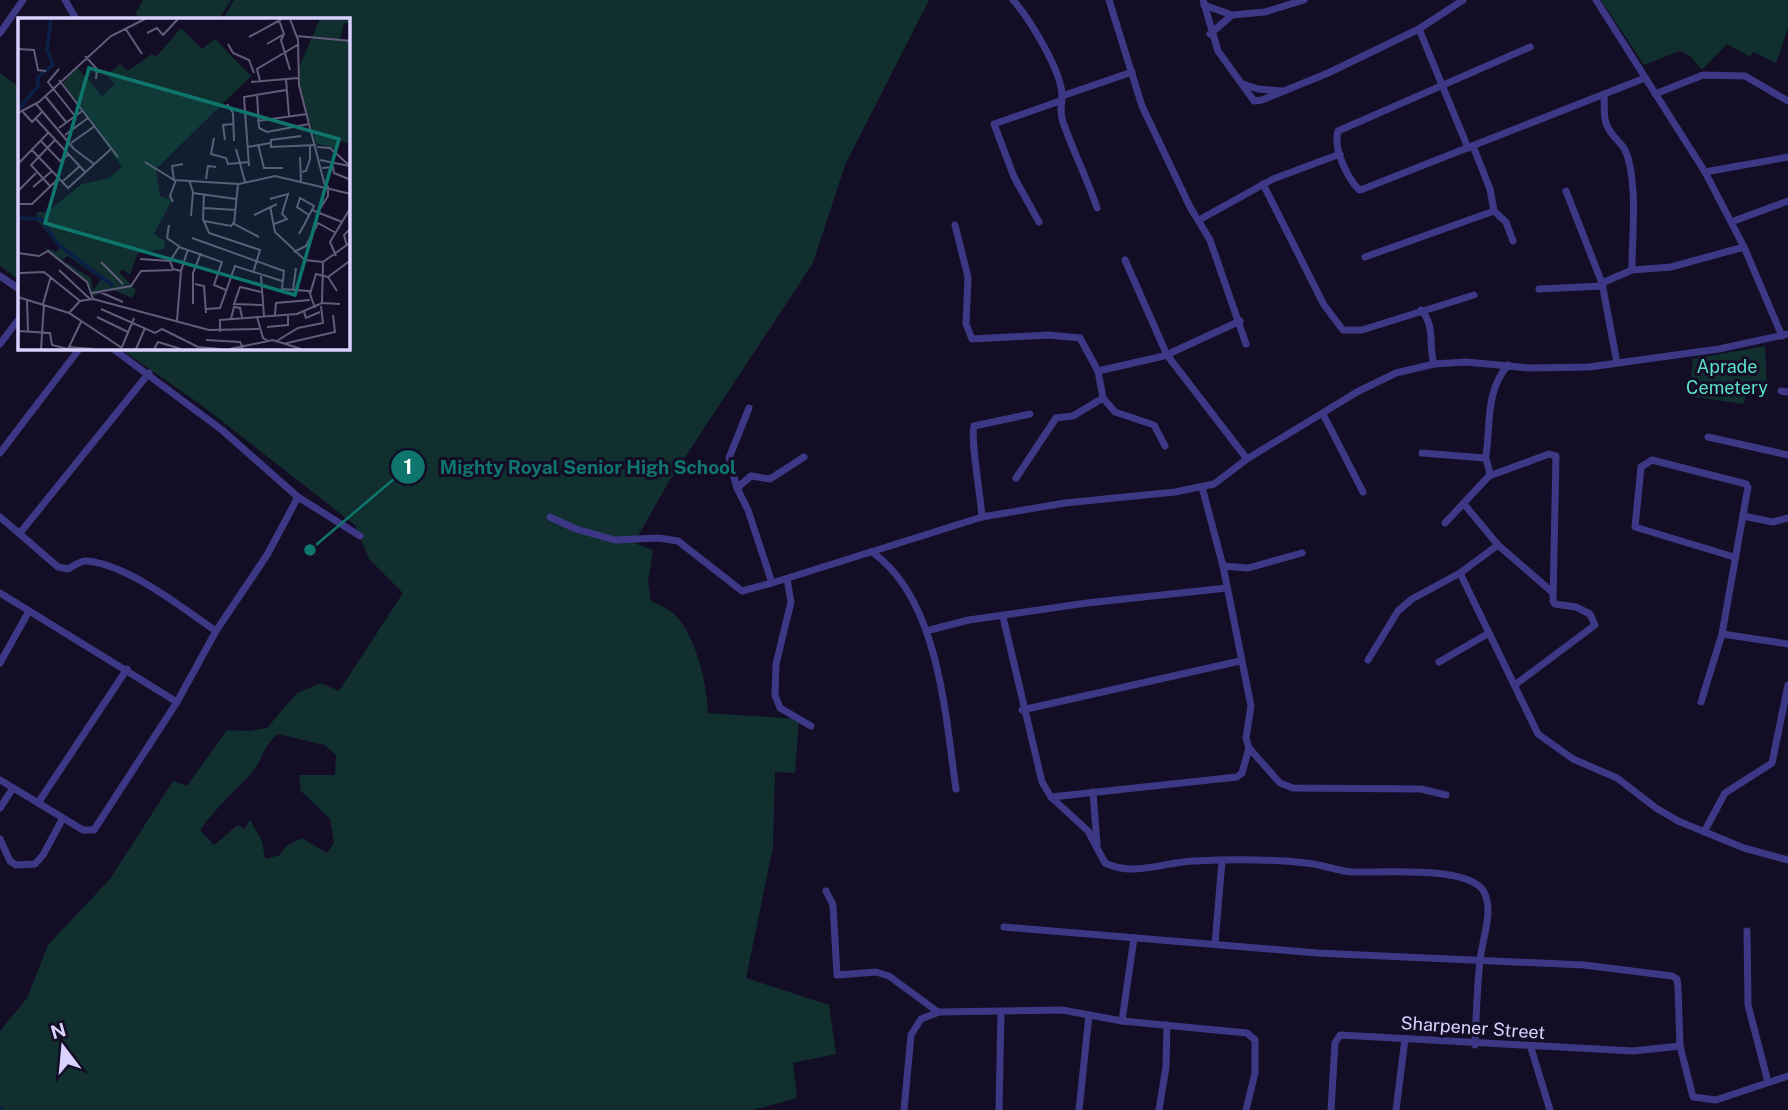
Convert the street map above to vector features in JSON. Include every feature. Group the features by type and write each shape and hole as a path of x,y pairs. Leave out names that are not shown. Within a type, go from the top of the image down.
{"street":[{"path":"0,33 23,0"},
{"path":"65,0 75,18"},
{"path":"1013,0 1041,40 1061,98 1066,130 1097,208"},
{"path":"1110,0 1159,146 1210,240 1240,321 1245,344"},
{"path":"1203,3 1231,15 1265,12 1304,0"},
{"path":"1203,3 1210,34 1236,80 1254,101 1285,92 1419,29 1463,0"},
{"path":"550,517 576,529 615,540 659,538 678,541 742,591 982,517 1065,503 1202,487 1225,478 1247,459 1386,377 1434,364 1466,362 1560,368 1719,349 1785,335 1705,172 1595,0"},
{"path":"1210,34 1231,15"},
{"path":"1419,29 1440,87 1490,190 1494,212"},
{"path":"1531,47 1338,131 1340,154 1352,182 1359,190 1645,78"},
{"path":"1039,222 1014,177 994,124 1132,72"},
{"path":"1655,94 1703,75 1745,76 1788,101"},
{"path":"1236,80 1249,88 1285,92"},
{"path":"1604,94 1605,122 1609,130 1622,142 1631,170 1632,270"},
{"path":"1199,220 1296,168 1340,154"},
{"path":"1705,172 1788,157"},
{"path":"1263,184 1324,305 1343,330 1362,330 1474,295"},
{"path":"1566,191 1603,285 1617,363"},
{"path":"1731,222 1788,201"},
{"path":"1365,257 1494,212 1500,213 1506,222 1513,241"},
{"path":"955,225 968,277 966,324 972,339 1048,335 1080,338 1098,371 1103,398 1115,412 1154,425 1165,446"},
{"path":"1539,289 1603,285 1632,270 1671,267 1744,247"},
{"path":"1125,260 1167,355 1247,459"},
{"path":"0,276 18,288"},
{"path":"1422,310 1427,316 1432,333 1430,349 1434,364"},
{"path":"0,344 18,320"},
{"path":"1098,371 1167,355 1240,321"},
{"path":"0,453 78,350"},
{"path":"115,350 222,430 298,497 360,536"},
{"path":"1489,476 1490,468 1485,458 1492,391 1508,365"},
{"path":"20,533 149,373"},
{"path":"1016,478 1056,418 1073,415 1103,398"},
{"path":"750,408 729,458 737,488 748,510 772,583"},
{"path":"982,517 979,473 972,438 974,426 1030,414"},
{"path":"1323,414 1363,492"},
{"path":"1708,438 1788,455"},
{"path":"1422,453 1485,458"},
{"path":"1445,523 1489,476 1549,454 1556,456 1557,501 1551,591 1555,604 1576,607 1591,614 1595,625 1516,684"},
{"path":"737,488 751,476 770,480 804,457"},
{"path":"1700,702 1722,635 1734,556 1748,490 1746,484 1652,460 1641,467 1635,527 1734,556"},
{"path":"1202,487 1223,566 1251,706 1246,738 1249,748 1280,783 1293,788 1421,789 1446,795"},
{"path":"0,780 83,830 94,830 177,702 216,631 267,555 298,497"},
{"path":"1464,504 1498,545 1551,591"},
{"path":"1743,516 1773,522 1788,518"},
{"path":"0,517 58,567 68,569 88,561 125,573 216,631"},
{"path":"1368,660 1398,611 1412,599 1460,573 1498,545"},
{"path":"872,552 904,583 921,614 940,688 956,789"},
{"path":"1223,566 1238,569 1302,553"},
{"path":"926,631 969,620 1226,584 1238,569"},
{"path":"1460,573 1516,684 1533,726 1544,739 1593,770 1617,778 1656,808 1704,832 1744,848 1788,860"},
{"path":"787,579 791,602 776,664 775,695 780,708 811,726"},
{"path":"0,593 177,702"},
{"path":"0,663 29,611"},
{"path":"1003,617 1042,782 1051,797 1088,831 1105,863 1122,869 1194,860 1309,863 1349,872 1449,874 1476,882 1486,894 1486,918 1480,959 1475,1045"},
{"path":"1439,662 1489,634"},
{"path":"1722,635 1788,644"},
{"path":"1023,710 1240,661"},
{"path":"38,803 127,669"},
{"path":"1704,832 1725,793 1772,763 1788,685"},
{"path":"1051,797 1237,777 1242,772 1249,748"},
{"path":"0,808 13,788"},
{"path":"1093,792 1097,845"},
{"path":"0,839 10,861 16,865 35,864 62,818"},
{"path":"1215,944 1222,861"},
{"path":"827,891 833,905 837,975 876,972 889,976 939,1012"},
{"path":"1004,927 1317,953 1480,959 1638,970 1672,976 1677,979 1680,1046 1693,1097 1716,1100 1788,1076"},
{"path":"1747,931 1748,1005 1768,1082"},
{"path":"1122,1021 1134,937"},
{"path":"904,1110 914,1026 920,1019 939,1012 1062,1010 1122,1021 1219,1029 1253,1037 1257,1055 1246,1110"},
{"path":"999,1110 1001,1012"},
{"path":"1079,1110 1089,1015"},
{"path":"1159,1110 1166,1067 1167,1025"},
{"name":"Sharpener Street","path":"1331,1110 1335,1043 1340,1035 1531,1048 1633,1051 1680,1046"},
{"path":"1396,1110 1405,1039"},
{"path":"1531,1048 1550,1110"}],"green space":[{"path":"143,0 231,0 220,18 141,18 135,14"},
{"path":"234,0 929,0 845,165 813,263 668,483 634,543 653,550 648,582 651,601 673,613 689,635 703,675 708,713 799,719 795,773 775,772 773,847 746,978 829,1005 836,1054 793,1063 797,1098 753,1110 0,1110 0,1031 27,998 48,945 110,879 173,781 187,786 227,730 267,728 297,693 321,683 339,691 403,593 369,559 355,525 200,404 122,350 350,350 350,18 224,18","holes":["278,734 325,745 336,755 335,775 299,775 301,791 330,819 334,843 327,853 302,838 286,846 280,855 265,859 262,841 250,820 245,829 238,825 214,845 200,830 254,770 268,745"]},
{"path":"1601,0 1788,0 1788,28 1776,63 1753,52 1750,57 1727,44 1702,70 1690,56 1680,51 1644,65"},
{"path":"0,73 18,86 18,279 0,266"},
{"name":"Aprade Cemetery","path":"1765,346 1767,391 1751,387 1743,404 1689,396 1693,359"}],"waterway":[{"path":"0,1107 3,1110"}],"place":[{"name":"Mighty Royal Senior High School","path":"310,550"}]}
